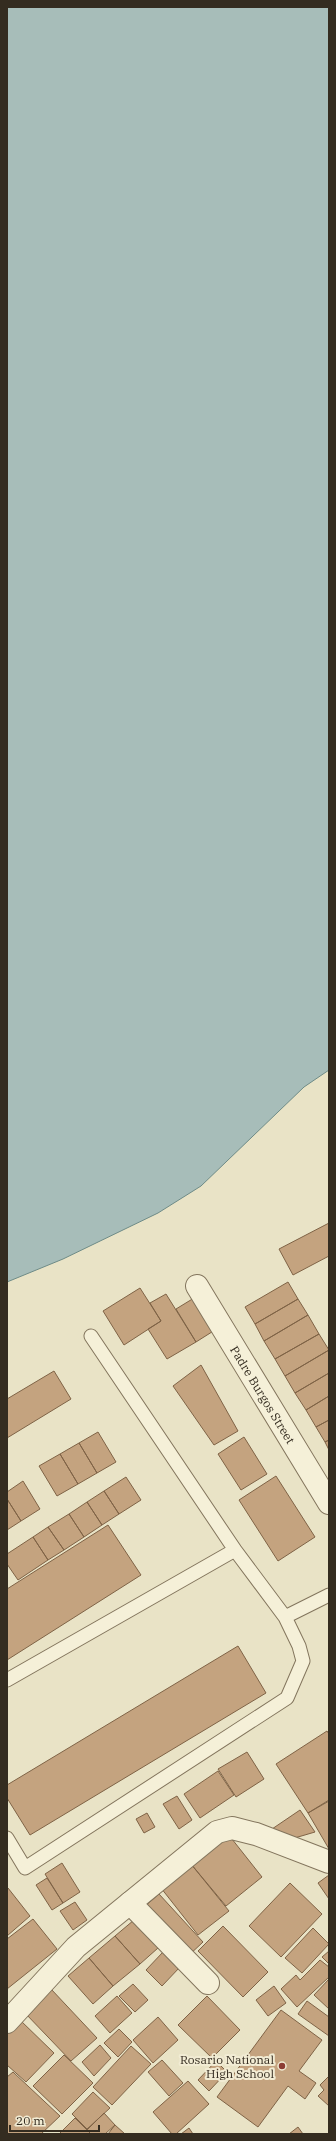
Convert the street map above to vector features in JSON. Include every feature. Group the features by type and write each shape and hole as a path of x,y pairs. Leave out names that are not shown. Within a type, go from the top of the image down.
{"street":[{"name":"Padre Burgos Street","path":"197,1286 329,1503"},
{"path":"7,2022 76,1947 218,1832 232,1828 256,1834 329,1862"},
{"path":"130,1903 208,1983"}],"lane":[{"path":"7,1838 25,1868 287,1698 303,1661 299,1646 285,1617 235,1550 91,1336"},
{"path":"7,1680 235,1550"},
{"path":"285,1617 329,1595"}],"water":[{"path":"7,7 329,7 329,1070 304,1087 201,1186 158,1213 63,1259 7,1282"}],"building":[{"path":"329,1223 329,1256 293,1275 279,1249"},
{"path":"288,1282 298,1299 255,1324 245,1307"},
{"path":"140,1288 161,1321 124,1345 103,1311"},
{"path":"166,1294 196,1342 167,1359 148,1329 161,1321 150,1303"},
{"path":"194,1298 215,1330 196,1342 176,1309"},
{"path":"298,1299 308,1315 264,1341 255,1324"},
{"path":"308,1315 319,1334 275,1359 264,1341"},
{"path":"319,1334 329,1350 285,1376 275,1359"},
{"path":"329,1350 329,1373 295,1393 285,1376"},
{"path":"201,1365 238,1431 214,1445 173,1386"},
{"path":"54,1371 71,1399 7,1438 7,1399"},
{"path":"329,1373 329,1396 306,1410 295,1393"},
{"path":"329,1396 329,1420 316,1427 306,1410"},
{"path":"329,1420 329,1440 325,1442 316,1427"},
{"path":"98,1432 116,1462 97,1473 79,1443"},
{"path":"244,1437 267,1474 241,1490 218,1454"},
{"path":"329,1440 329,1450 325,1442"},
{"path":"79,1443 97,1473 78,1484 60,1454"},
{"path":"60,1454 78,1484 57,1496 39,1466"},
{"path":"276,1476 315,1537 278,1561 239,1500"},
{"path":"126,1477 141,1500 119,1514 104,1491"},
{"path":"23,1481 40,1509 21,1521 7,1499 7,1492"},
{"path":"104,1491 119,1514 102,1525 87,1502"},
{"path":"7,1499 21,1521 7,1530"},
{"path":"87,1502 102,1525 84,1537 69,1514"},
{"path":"69,1514 84,1537 64,1550 48,1527"},
{"path":"108,1525 141,1575 7,1660 7,1589"},
{"path":"48,1527 64,1550 48,1560 33,1537"},
{"path":"33,1537 48,1560 18,1580 7,1564 7,1554"},
{"path":"238,1646 266,1693 30,1835 7,1798 7,1785"},
{"path":"327,1731 329,1734 329,1800 308,1813 276,1764"},
{"path":"247,1752 264,1779 236,1797 218,1769"},
{"path":"218,1771 234,1795 200,1818 184,1794"},
{"path":"177,1796 192,1820 179,1829 163,1804"},
{"path":"329,1801 329,1849 308,1813"},
{"path":"300,1810 315,1832 281,1842 272,1829"},
{"path":"147,1813 155,1827 144,1833 136,1819"},
{"path":"228,1834 262,1877 226,1906 191,1864"},
{"path":"62,1863 80,1892 63,1903 45,1874"},
{"path":"191,1864 229,1911 198,1935 161,1888"},
{"path":"329,1875 329,1899 318,1883"},
{"path":"47,1878 63,1903 52,1910 36,1885"},
{"path":"290,1883 322,1914 281,1957 249,1926"},
{"path":"8,1888 30,1916 7,1936 7,1889"},
{"path":"159,1894 203,1942 187,1957 143,1908"},
{"path":"75,1902 87,1920 73,1930 60,1911"},
{"path":"33,1919 57,1949 7,1989 7,1939"},
{"path":"134,1920 158,1948 140,1964 115,1936"},
{"path":"223,1926 268,1972 243,1997 198,1951"},
{"path":"313,1928 329,1944 302,1973 285,1958"},
{"path":"115,1936 140,1964 113,1986 89,1958"},
{"path":"329,1951 329,1964 322,1957"},
{"path":"163,1952 180,1967 162,1986 146,1970"},
{"path":"89,1958 113,1986 93,2004 68,1976"},
{"path":"320,1960 329,1967 329,1977 297,2007 281,1989 296,1975 300,1980"},
{"path":"329,1979 329,2009 314,1995"},
{"path":"133,1984 148,2000 135,2012 119,1996"},
{"path":"274,1986 286,2003 268,2016 256,2000"},
{"path":"51,1989 97,2038 71,2061 25,2013"},
{"path":"117,1996 132,2013 110,2033 95,2016"},
{"path":"207,1996 240,2030 212,2058 178,2025"},
{"path":"307,2001 329,2017 329,2036 298,2014"},
{"path":"281,2010 322,2040 299,2071 316,2083 305,2099 288,2086 258,2127 217,2097"},
{"path":"158,2017 178,2040 153,2063 133,2040"},
{"path":"20,2020 54,2053 26,2082 7,2065 7,2033"},
{"path":"119,2029 132,2042 118,2057 104,2043"},
{"path":"100,2045 111,2058 94,2076 82,2062"},
{"path":"131,2046 151,2064 112,2105 93,2087"},
{"path":"64,2055 93,2083 62,2114 33,2086"},
{"path":"162,2060 183,2083 169,2096 148,2072"},
{"path":"216,2061 227,2072 209,2091 198,2080"},
{"path":"13,2072 60,2116 41,2134 7,2134 7,2077"},
{"path":"329,2076 329,2106 318,2096 324,2090 320,2085"},
{"path":"188,2081 209,2104 176,2134 172,2134 153,2112"},
{"path":"93,2092 110,2108 87,2129 72,2114"},
{"path":"104,2113 115,2125 105,2134 91,2134 87,2130"},
{"path":"75,2118 91,2134 59,2134"},
{"path":"115,2125 125,2134 108,2134"},
{"path":"298,2127 303,2134 289,2134"},
{"path":"189,2128 193,2134 181,2134"}],"place":[{"name":"Rosario National High School","path":"282,2066"}]}
